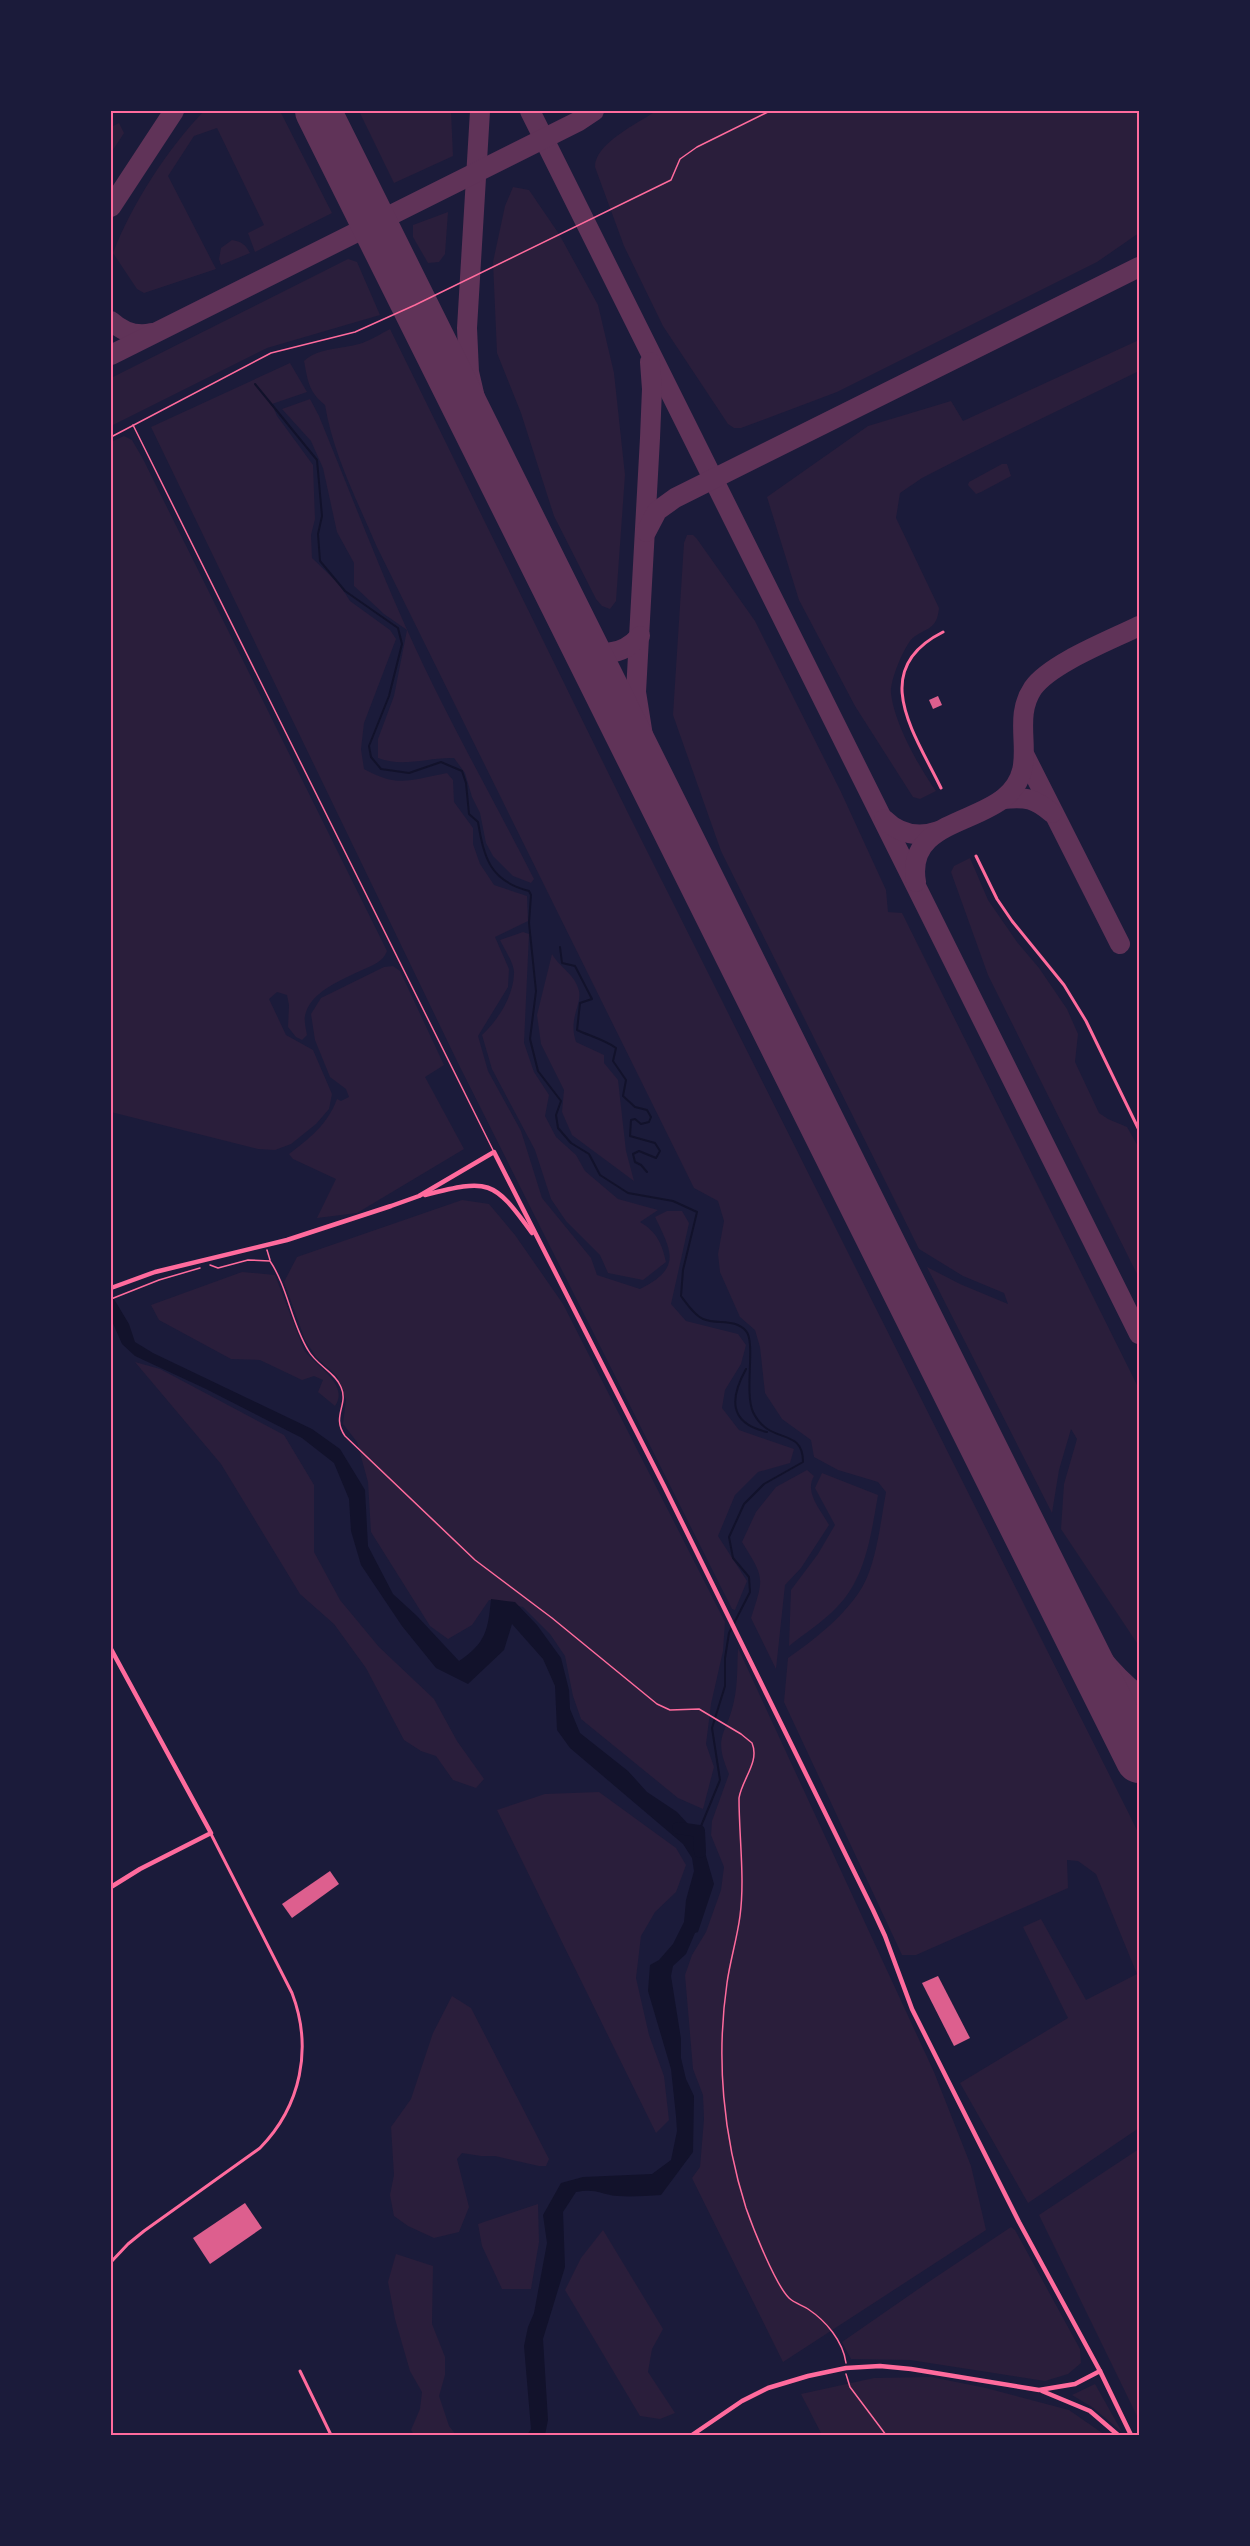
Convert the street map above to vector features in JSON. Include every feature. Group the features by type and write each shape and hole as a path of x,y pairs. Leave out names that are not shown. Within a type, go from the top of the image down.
{"street":[{"path":"941,788 904,712 901,696 907,664 917,649 943,632"},
{"path":"976,856 1007,914 1064,985 1082,1014 1139,1130"},
{"path":"419,1196 494,1152 724,1608 885,1936 912,2009 1019,2222 1100,2371 1131,2435"},
{"path":"111,1288 154,1272 325,1229 419,1196 467,1184 495,1190 514,1208 540,1244"},
{"path":"111,1649 211,1833 292,1993 300,2012 303,2051 301,2075 286,2114 275,2133 260,2148 144,2231 111,2262"},
{"path":"111,1887 140,1869 211,1833"},
{"path":"692,2435 768,2388 846,2368 880,2367 911,2369 1039,2390 1080,2406 1099,2418 1118,2435"},
{"path":"300,2371 331,2435"},
{"path":"1039,2390 1075,2384 1100,2371"}],"lane":[{"path":"111,437 271,353 355,332 415,306 671,180 680,159 697,147 770,111"},
{"path":"133,425 494,1152"}],"path":[{"path":"265,1245 309,1352 341,1387 343,1400 338,1422 345,1436 475,1560 568,1631 657,1704 670,1710 699,1709 748,1738 754,1747 754,1754 739,1798 740,1915 727,1983 721,2069 734,2160 751,2223 787,2297 815,2314 834,2333 845,2358 845,2378 886,2435"},
{"path":"111,1299 159,1280 209,1265 218,1268 248,1260 270,1261"}],"shaded area":[{"path":"204,111 280,111 332,213 255,252 248,233 264,225 217,128 194,136 168,176 216,269 144,293 137,289 113,253 130,215 164,159"},
{"path":"359,111 451,111 453,156 394,183"},
{"path":"656,111 1139,111 1139,233 1097,262 837,392 741,428 734,428 728,424 663,326 624,246 595,167 597,158 609,142"},
{"path":"119,123 124,133 111,153 111,127"},
{"path":"513,187 529,190 559,234 598,305 614,373 625,475 616,601 610,609 602,606 596,599 554,516 521,413 497,353 493,262 505,206"},
{"path":"448,212 445,254 439,262 428,263 413,237 413,225"},
{"path":"232,240 243,244 250,253 221,265 219,259 221,248"},
{"path":"348,259 357,262 380,315 267,348 111,426 111,378"},
{"path":"390,329 627,811 1139,1834 1139,2128 1028,2203 960,2083 1068,2018 1023,1927 1041,1919 1086,2000 1137,1974 1096,1874 1078,1861 1067,1860 1068,1888 916,1955 902,1955 784,1702 788,1658 811,1642 845,1610 868,1575 879,1534 886,1492 878,1482 838,1470 814,1457 811,1440 782,1419 765,1393 760,1347 755,1330 740,1317 720,1272 718,1254 724,1221 718,1201 694,1188 376,545 354,494 334,441 325,405 310,386 304,361 323,351 363,343"},
{"path":"1139,340 1139,371 967,455 922,478 900,493 896,518 939,608 938,616 932,626 910,641 907,646 897,667 891,688 893,705 902,731 922,770 936,791 920,799 913,797 855,706 799,600 767,497 868,426 951,401 963,421"},
{"path":"290,363 307,392 272,404 277,416 313,465 315,519 311,535 312,558 339,584 350,601 390,630 396,639 364,723 361,749 364,769 386,779 405,781 447,773 453,780 454,802 473,828 473,844 480,864 494,885 527,896 528,921 495,937 509,969 508,987 478,1036 488,1071 521,1131 542,1198 591,1258 597,1275 640,1289 662,1274 670,1258 666,1240 655,1217 667,1211 682,1211 689,1223 671,1304 686,1321 738,1334 746,1345 741,1364 725,1390 722,1408 739,1430 794,1449 790,1463 758,1472 735,1495 718,1536 747,1581 735,1610 732,1609 458,1063 151,427"},
{"path":"310,399 417,652 534,879 531,883 513,876 493,856 486,843 480,813 472,797 465,773 454,758 397,762 378,758 378,739 394,696 407,630 384,614 354,586 354,563 337,532 323,468 311,441 282,409"},
{"path":"124,436 132,440 143,459 387,951 377,963 338,982 315,998 305,1015 307,1035 302,1040 296,1037 288,1027 287,995 277,992 269,999 286,1035 313,1050 332,1094 329,1109 316,1124 291,1144 275,1150 258,1149 111,1112 111,442"},
{"path":"1002,464 1007,464 1011,476 976,494 968,485 969,482"},
{"path":"687,535 693,535 697,539 755,621 841,792 886,890 888,912 902,913 1139,1389 1139,1646 1061,1529 1064,1484 1077,1439 1071,1429 1059,1470 1052,1513 927,1267 1008,1304 1004,1293 963,1276 919,1249 721,851 673,715 684,543"},
{"path":"970,858 988,900 1067,1009 1078,1034 1075,1062 1099,1113 1127,1127 1139,1148 1139,1278 988,975 951,872 954,866"},
{"path":"523,932 529,934 524,1043 534,1072 549,1095 545,1116 556,1137 576,1155 585,1171 618,1199 658,1210 640,1222 658,1239 666,1262 643,1280 608,1273 600,1255 566,1221 551,1199 535,1150 492,1069 482,1035 504,1008 511,991 514,974 511,961 500,940"},
{"path":"552,954 574,980 579,991 579,1002 574,1019 576,1042 604,1055 604,1063 618,1080 626,1151 634,1181 572,1135 562,1112 564,1090 541,1044 537,1015"},
{"path":"393,966 400,971 444,1065 425,1077 464,1149 357,1213 317,1218 336,1179 293,1159 289,1154 311,1137 329,1116 337,1099 341,1101 349,1097 346,1089 330,1077 315,1040 311,1014 321,998 384,967"},
{"path":"462,1200 489,1204 515,1235 563,1304 725,1622 723,1651 711,1704 706,1744 714,1767 703,1809 678,1798 581,1719 573,1696 565,1656 550,1634 523,1607 489,1600 472,1625 448,1639 430,1626 371,1532 368,1482 357,1442 343,1424 346,1400 337,1376 316,1357 305,1340 284,1282 297,1257"},
{"path":"242,1272 275,1275 304,1350 335,1383 338,1398 335,1406 318,1392 323,1380 314,1376 302,1380 260,1360 231,1359 159,1320 151,1305"},
{"path":"111,1294 129,1324 135,1342 153,1353 312,1429 340,1449 365,1490 368,1546 393,1594 459,1661 475,1648 484,1635 489,1619 491,1599 515,1602 537,1625 561,1658 569,1690 570,1709 580,1733 628,1771 647,1792 677,1812 701,1838 714,1884 698,1932 695,1933 686,1954 673,1966 671,1976 681,2039 681,2058 686,2079 694,2096 693,2152 661,2195 622,2196 593,2191 576,2192 563,2212 565,2267 543,2339 548,2420 545,2435 527,2435 531,2429 524,2346 534,2313 547,2243 543,2215 561,2183 583,2177 652,2174 671,2160 677,2131 671,2069 648,1991 650,1965 659,1960 673,1944 684,1922 686,1900 694,1871 692,1858 683,1844 570,1748 557,1730 555,1686 543,1659 512,1624 504,1650 468,1684 436,1668 402,1626 361,1565 351,1531 349,1499 334,1463 302,1438 135,1356 122,1344 111,1319"},
{"path":"135,1362 160,1369 284,1435 314,1485 314,1552 340,1600 379,1647 434,1699 457,1741 484,1779 476,1788 453,1780 436,1756 421,1751 404,1740 366,1668 334,1624 300,1594 221,1464"},
{"path":"807,1470 814,1476 811,1482 812,1495 829,1525 801,1568 785,1585 776,1669 751,1618 760,1579 755,1564 742,1542 756,1512 776,1487"},
{"path":"822,1473 878,1495 873,1525 861,1569 847,1595 826,1618 789,1646 791,1590 818,1554 835,1525 815,1488"},
{"path":"738,1648 934,2072 971,2166 986,2230 783,2362 692,2178 700,2167 704,2119 703,2095 693,2069 685,1975 692,1955 706,1932 721,1890 724,1867 711,1835 712,1821 729,1774 721,1743 735,1694"},
{"path":"599,1792 676,1848 686,1865 676,1892 655,1912 641,1936 636,1978 649,2035 664,2076 669,2120 656,2133 497,1810 545,1794"},
{"path":"452,1996 471,2008 549,2159 546,2166 539,2166 495,2156 462,2153 457,2159 469,2207 459,2232 434,2238 408,2226 394,2216 390,2195 394,2175 391,2127 411,2099 433,2033"},
{"path":"1139,2149 1139,2420 1039,2215"},
{"path":"538,2204 539,2242 531,2289 502,2289 482,2246 478,2224"},
{"path":"1011,2227 1015,2230 1080,2349 1081,2363 1068,2374 1045,2381 910,2360 851,2359 842,2342"},
{"path":"603,2230 663,2329 652,2349 648,2372 675,2413 660,2419 640,2416 565,2290 581,2258"},
{"path":"396,2254 433,2266 432,2324 445,2357 445,2375 439,2396 449,2426 456,2435 414,2435 411,2430 420,2409 422,2392 410,2371 395,2319 388,2282"},
{"path":"931,2377 986,2388 1069,2410 1105,2435 822,2435 801,2394 874,2378"},
{"path":"1095,2384 1122,2432 1092,2407 1072,2395"}],"building":[{"path":"938,696 942,705 933,709 929,700"},
{"path":"330,1871 339,1884 292,1918 282,1904"},
{"path":"938,1976 970,2038 954,2046 922,1983"},
{"path":"245,2203 262,2228 210,2264 193,2238"}],"waterway":[{"path":"255,384 317,460 322,516 318,534 320,561 345,591 398,628 402,644 389,696 369,746 371,757 381,769 409,773 441,762 462,771 466,783 469,814 478,822 483,847 491,866 505,881 529,891 531,895 529,923 536,991 530,1039 538,1071 561,1101 556,1115 558,1128 571,1143 589,1154 600,1175 628,1193 673,1201 697,1212 683,1270 681,1296 703,1319 737,1324 746,1331 750,1345 750,1392 753,1412 768,1429 791,1439 802,1451 803,1462 764,1484 744,1504 729,1537 733,1558 749,1577 750,1592 729,1633 725,1658 725,1686 712,1728 720,1780 699,1831"},
{"path":"560,947 562,963 575,966 592,999 580,1003 577,1030 616,1048 613,1061 626,1080 623,1096 635,1107 647,1110 651,1117 649,1122 641,1124 635,1119 631,1120 630,1136 655,1143 660,1151 656,1158 639,1151 633,1154 635,1162 647,1172"},
{"path":"746,1369 737,1390 736,1408 739,1416 745,1422 767,1432"},
{"path":"678,1828 699,1831 700,1852"}],"taxiway":[{"path":"111,207 174,111"},
{"path":"480,111 467,328 469,372 482,428 502,481"},
{"path":"530,111 1139,1334"},
{"path":"111,355 579,121 594,111"},
{"path":"646,532 657,511 675,498 1139,267"},
{"path":"111,321 130,333 152,333"},
{"path":"650,362 652,389 650,438 636,692 643,736 656,780 676,830"},
{"path":"916,882 916,863 921,848 931,837 944,828 991,807 1015,786 1024,759 1023,716 1026,702 1033,688 1067,661 1139,626"},
{"path":"579,636 586,644 601,652 625,648 640,636"},
{"path":"1025,756 1120,944"},
{"path":"1003,799 1030,800 1052,813"},
{"path":"884,819 896,828 910,833 924,834 939,831"},
{"path":"1057,1595 1104,1661 1139,1695"}],"runway":[{"path":"318,111 1139,1760"}]}
